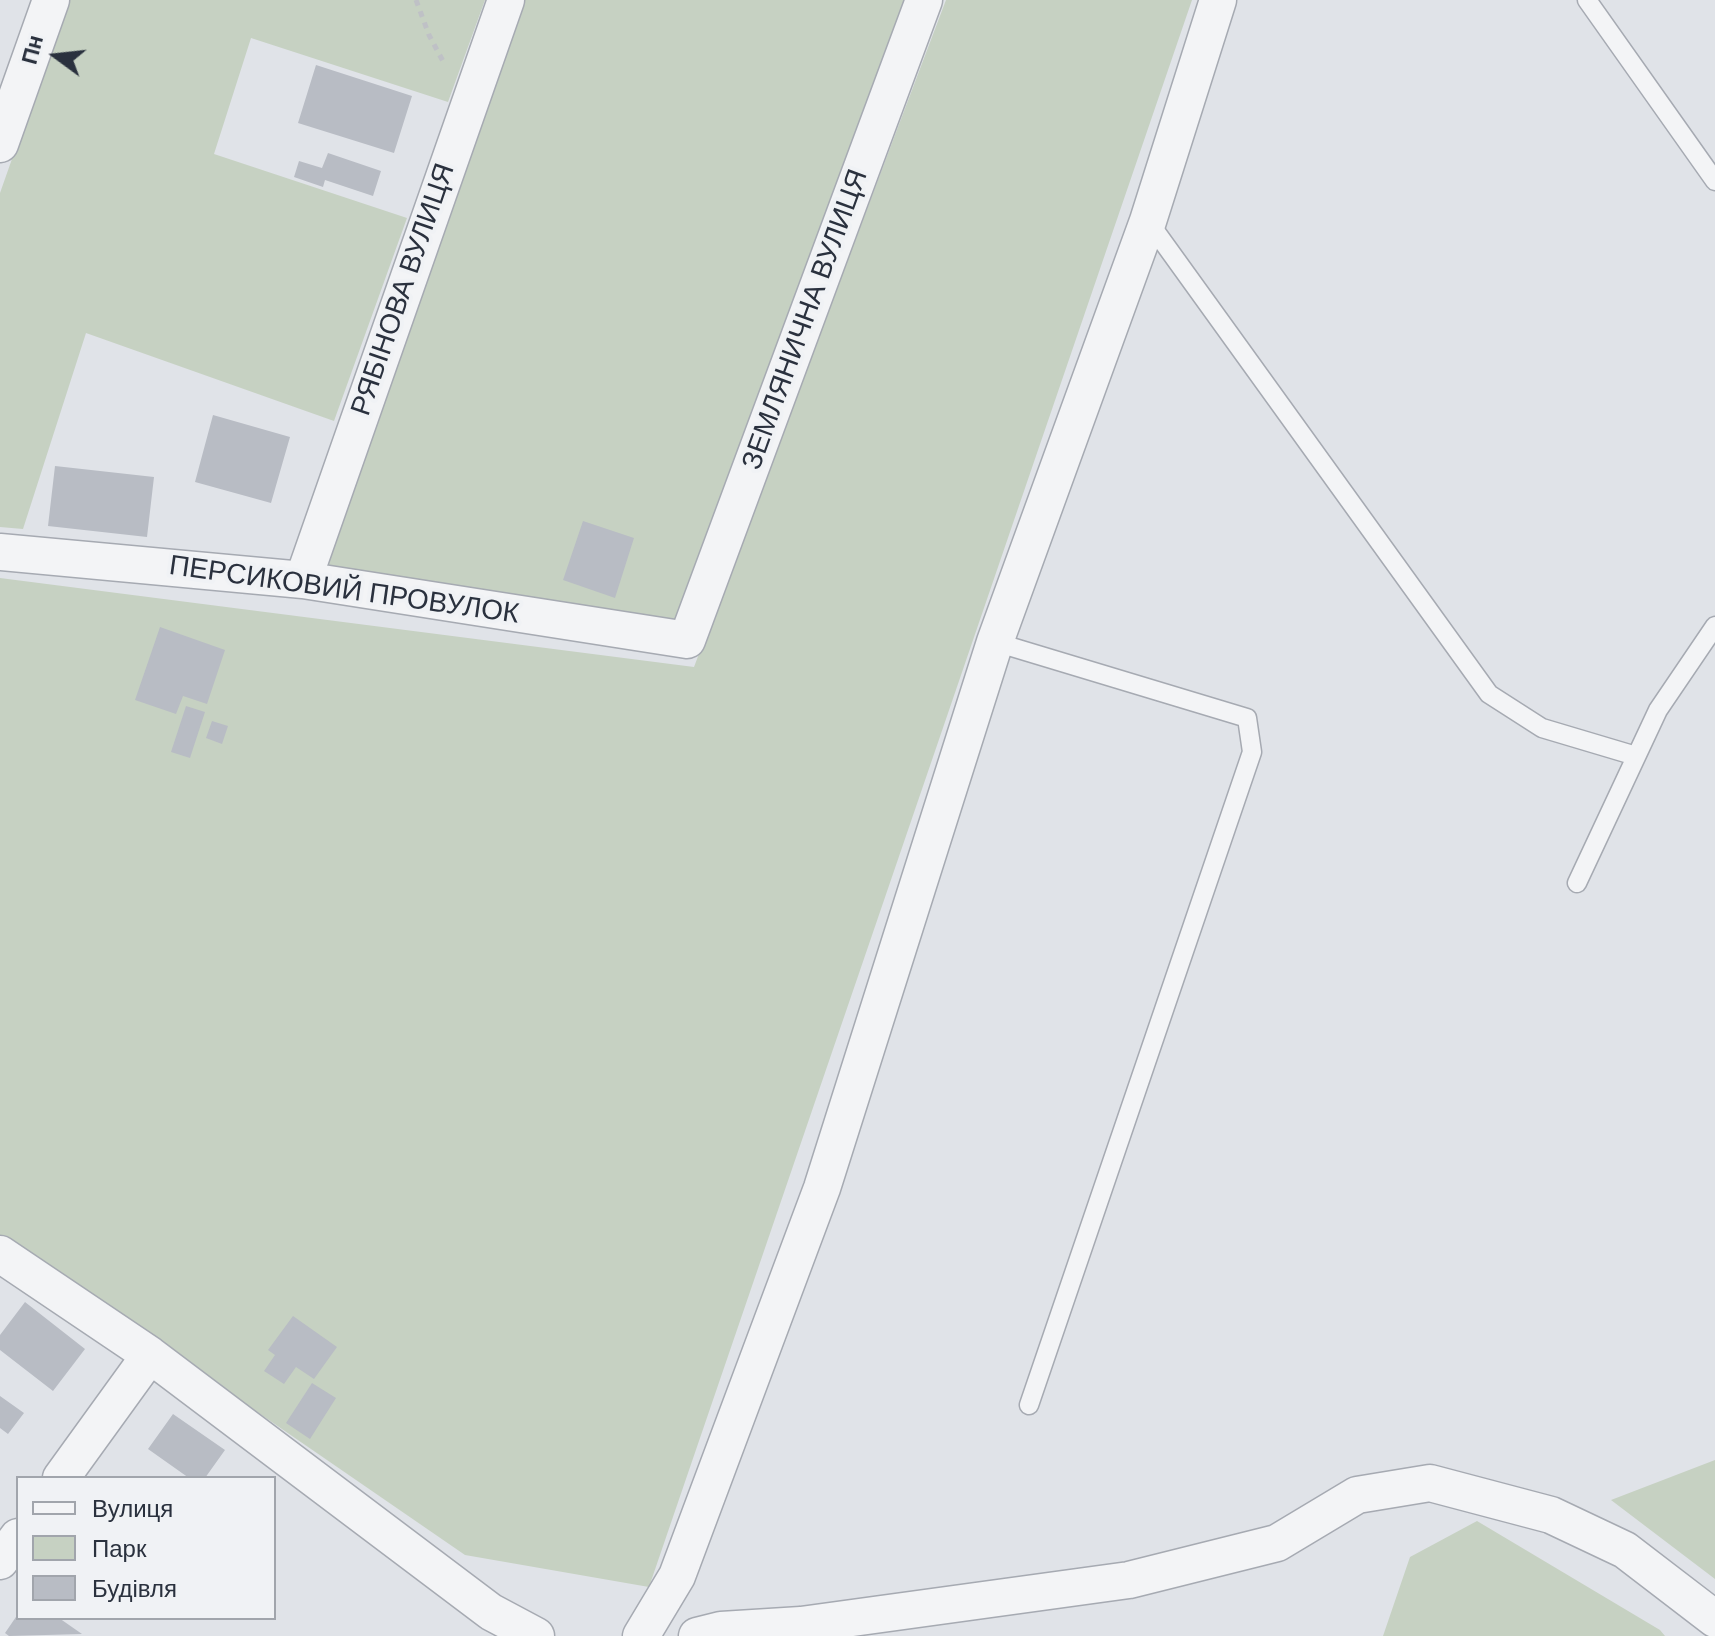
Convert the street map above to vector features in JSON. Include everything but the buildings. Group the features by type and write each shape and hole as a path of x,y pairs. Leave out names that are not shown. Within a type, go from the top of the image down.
{"street":[{"path":"0,144 51,0"},
{"name":"РЯБІНОВА ВУЛИЦЯ","path":"303,580 506,0"},
{"name":"ЗЕМЛЯНИЧНА ВУЛИЦЯ","path":"687,640 924,0"},
{"path":"641,1636 677,1576 822,1188 995,642 1148,221 1218,0"},
{"name":"ПЕРСИКОВИЙ ПРОВУЛОК","path":"0,552 303,580 687,640"},
{"path":"0,1254 150,1355 491,1612 536,1636"},
{"path":"62,1476 150,1355"},
{"path":"697,1636 721,1630 801,1625 1129,1580 1277,1543 1357,1495 1430,1483 1551,1515 1625,1550 1715,1619"},
{"path":"0,1561 16,1540"}],"lane":[{"path":"1587,0 1715,181"},
{"path":"1148,221 1489,694 1542,728 1636,756"},
{"path":"1577,883 1658,710 1715,626"},
{"path":"995,642 1247,718 1252,752 1029,1405"}],"path":[{"path":"416,0 429,35 467,107"}],"green space":[{"path":"68,0 485,0 448,102 251,38 214,154 407,218 334,421 86,333 23,529 0,527 0,193"},
{"path":"524,0 905,0 675,623 323,570"},
{"path":"946,0 1192,0 649,1587 465,1555 0,1235 0,578 694,667"},
{"path":"1715,1460 1715,1579 1611,1500"},
{"path":"1477,1521 1660,1630 1665,1636 1383,1636 1410,1557"}]}
